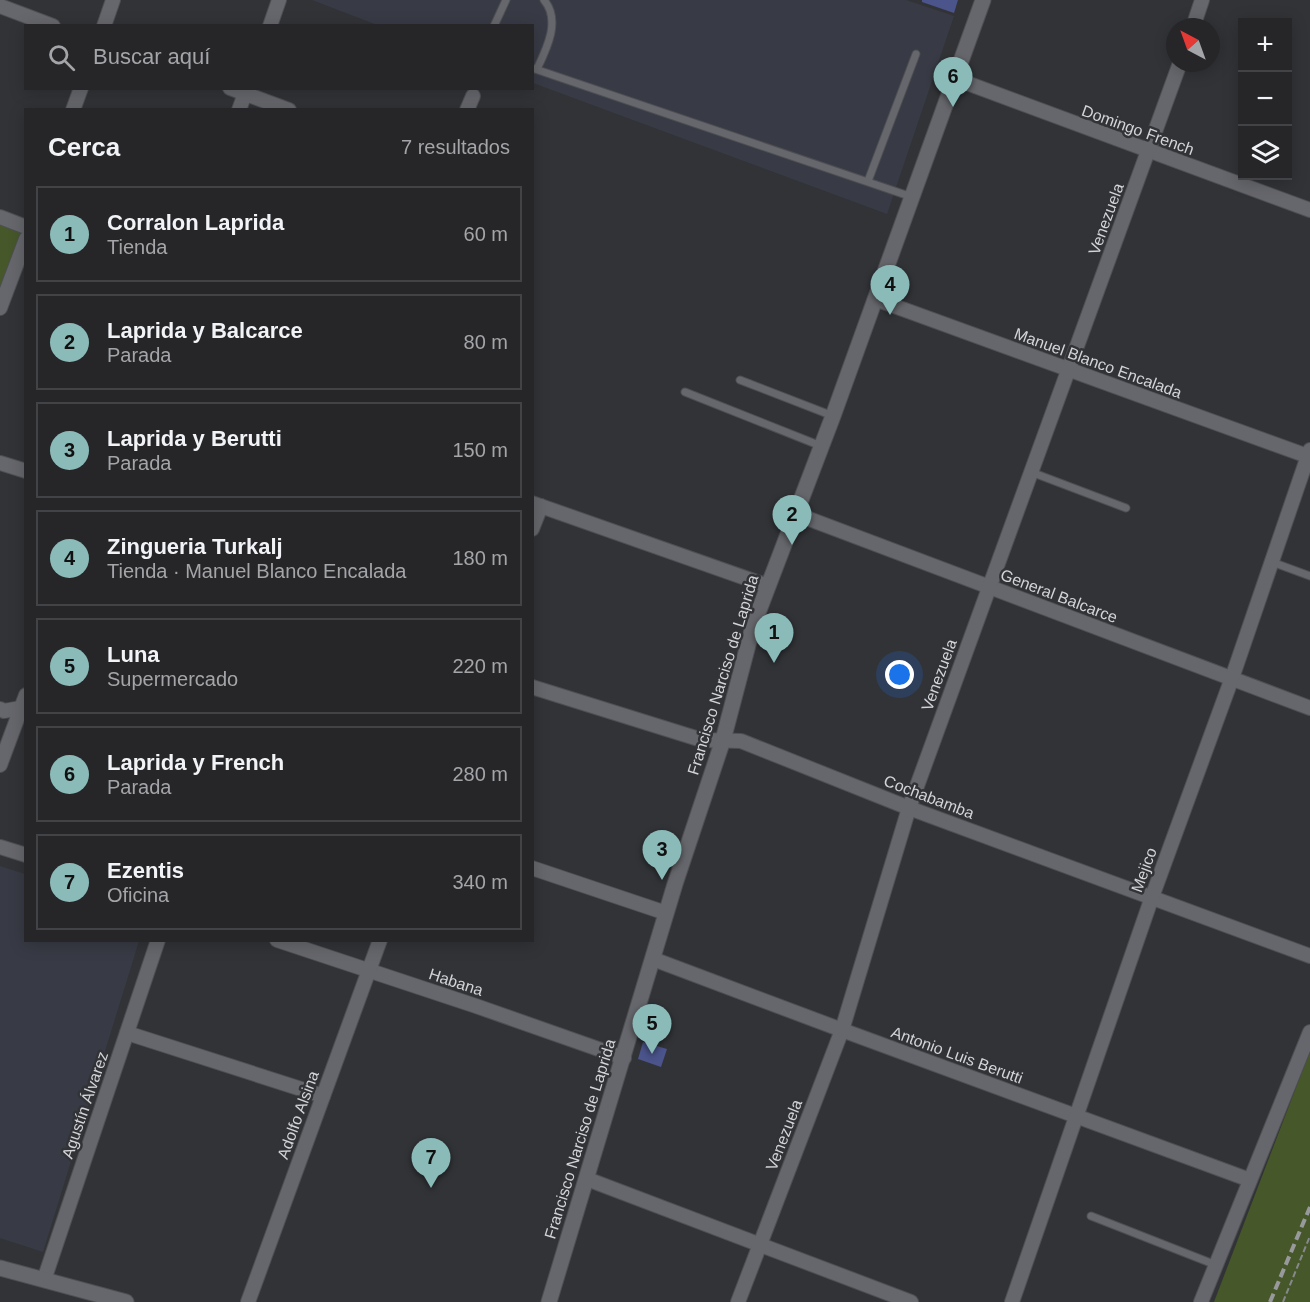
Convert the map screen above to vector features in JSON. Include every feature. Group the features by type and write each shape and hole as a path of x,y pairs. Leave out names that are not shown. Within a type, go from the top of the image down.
{"main road":[{"name":"Francisco Narciso de Laprida","path":"549,1302 666,913 723,740 753,626 956,79 983,0"},
{"path":"0,1268 126,1302"}],"street":[{"path":"105,24 113,0"},
{"path":"271,24 279,0"},
{"path":"1196,18 1202,0"},
{"path":"0,6 48,24"},
{"name":"Venezuela","path":"738,1302 842,1030 909,808 1177,72"},
{"name":"Domingo French","path":"956,79 1148,152 1310,210"},
{"path":"74,108 80,90"},
{"path":"240,108 246,91 284,108"},
{"path":"468,108 473,96"},
{"path":"0,218 24,226"},
{"path":"0,308 24,244"},
{"name":"Manuel Blanco Encalada","path":"875,299 1309,454"},
{"name":"Mejico","path":"1012,1302 1309,454"},
{"path":"0,463 24,470"},
{"path":"534,519 537,504 768,586"},
{"name":"General Balcarce","path":"796,514 1310,708"},
{"name":"Cochabamba","path":"534,688 702,740 741,741 909,808 1310,956"},
{"path":"0,709 4,711 24,703"},
{"path":"0,765 24,703"},
{"path":"0,847 24,854"},
{"path":"534,869 666,913"},
{"name":"Agustín Álvarez","path":"44,1280 157,942"},
{"name":"Habana","path":"283,942 624,1058"},
{"name":"Adolfo Alsina","path":"248,1302 379,942"},
{"name":"Antonio Luis Berutti","path":"653,959 1250,1180"},
{"path":"1201,1302 1310,1032"},
{"path":"127,1033 323,1096"},
{"path":"587,1179 911,1302"}],"lane":[{"path":"495,24 506,0"},
{"path":"544,0 552,14 549,44 535,68 912,197"},
{"path":"868,181 916,54"},
{"path":"740,380 832,416"},
{"path":"685,392 821,446"},
{"path":"1031,472 1126,508"},
{"path":"1272,562 1310,576"},
{"path":"1091,1216 1216,1265"}],"path":[{"path":"1283,1302 1310,1236"}],"shaded area":[{"path":"312,0 906,0 954,16 887,214 534,83 534,24 374,24"},
{"path":"0,866 24,874 24,942 139,942 43,1252 0,1238"}],"green space":[{"path":"0,223 24,232 0,295"},
{"path":"1310,1051 1310,1302 1214,1302"}],"building":[{"path":"922,0 958,0 954,13 922,2"},
{"path":"643,1042 667,1049 661,1067 638,1059"}],"railway":[{"path":"1270,1302 1310,1207"}],"place":[{"name":"Laprida y French","path":"953,107"},
{"name":"Zingueria Turkalj","path":"890,315"},
{"name":"Laprida y Balcarce","path":"792,545"},
{"name":"Corralon Laprida","path":"774,663"},
{"name":"Laprida y Berutti","path":"662,880"},
{"name":"Luna","path":"652,1054"},
{"name":"Ezentis","path":"431,1188"}]}
